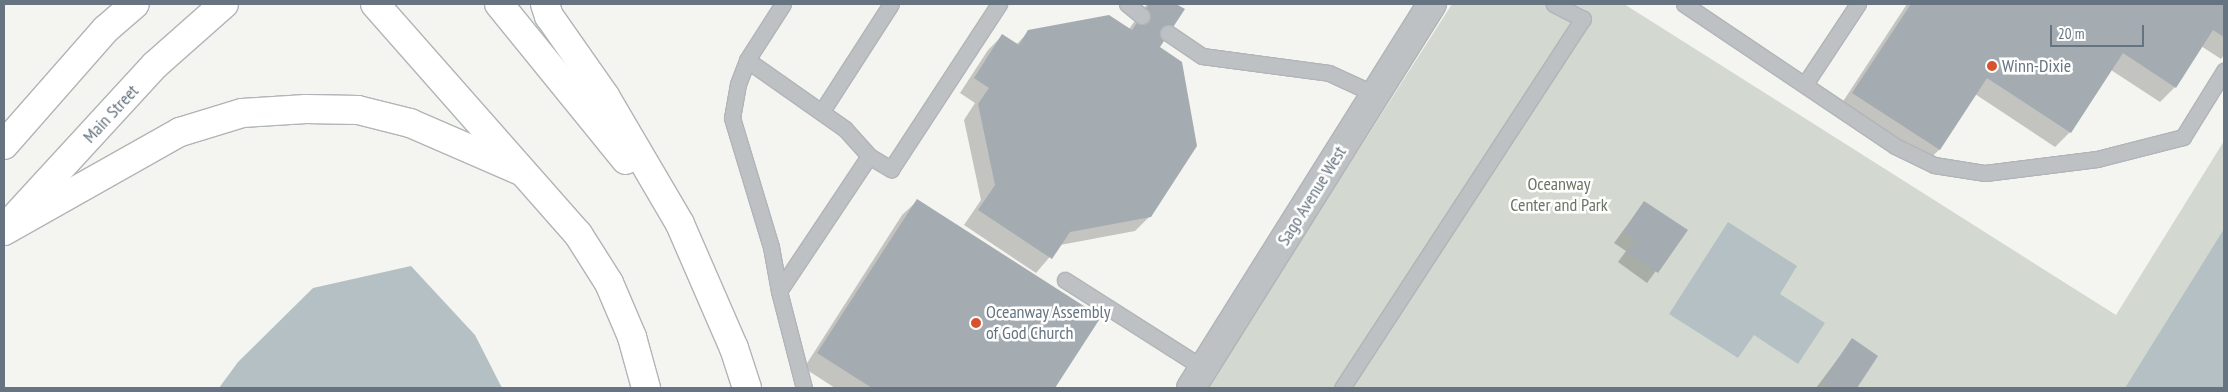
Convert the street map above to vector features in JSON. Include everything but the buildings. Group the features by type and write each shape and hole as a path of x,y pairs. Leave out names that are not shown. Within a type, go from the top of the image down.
{"main road":[{"path":"4,145 106,30 135,4"},
{"name":"Main Street","path":"4,230 155,65 224,4"},
{"path":"376,4 578,234 609,284 632,337 646,388"},
{"path":"499,4 680,224"},
{"path":"545,4 549,16 605,96 680,224 734,348 747,388"},
{"path":"4,230 180,132 242,113 306,109 358,110 410,123 521,171"}],"street":[{"name":"Sago Avenue West","path":"1197,378 1377,95 1432,4"}],"lane":[{"path":"783,4 746,60 738,84 732,118 771,247 779,291 804,388"},
{"path":"822,111 891,4"},
{"path":"746,60 822,111 845,129 869,156 891,170 999,4"},
{"path":"1126,4 1142,16"},
{"path":"1342,388 1583,20 1554,4"},
{"path":"1684,4 1896,146 1934,165 1985,173 2098,159 2183,137 2224,71"},
{"path":"1805,84 1858,4"},
{"path":"1168,33 1202,56 1329,73 1377,95"},
{"path":"779,291 869,156"},
{"path":"1065,280 1197,378"}],"green space":[{"name":"Oceanway Center and Park","path":"1452,4 1624,4 2116,315 2224,141 2224,388 1206,388"}],"shaded area":[{"path":"1728,222 1797,266 1780,294 1825,323 1798,364 1754,335 1738,358 1669,314"},
{"path":"2224,229 2224,388 2125,388"},
{"path":"411,266 475,335 502,388 219,388 238,362 313,288"}],"place":[{"name":"Winn-Dixie","path":"1992,66"},
{"name":"Oceanway Assembly of God Church","path":"976,323"}]}
